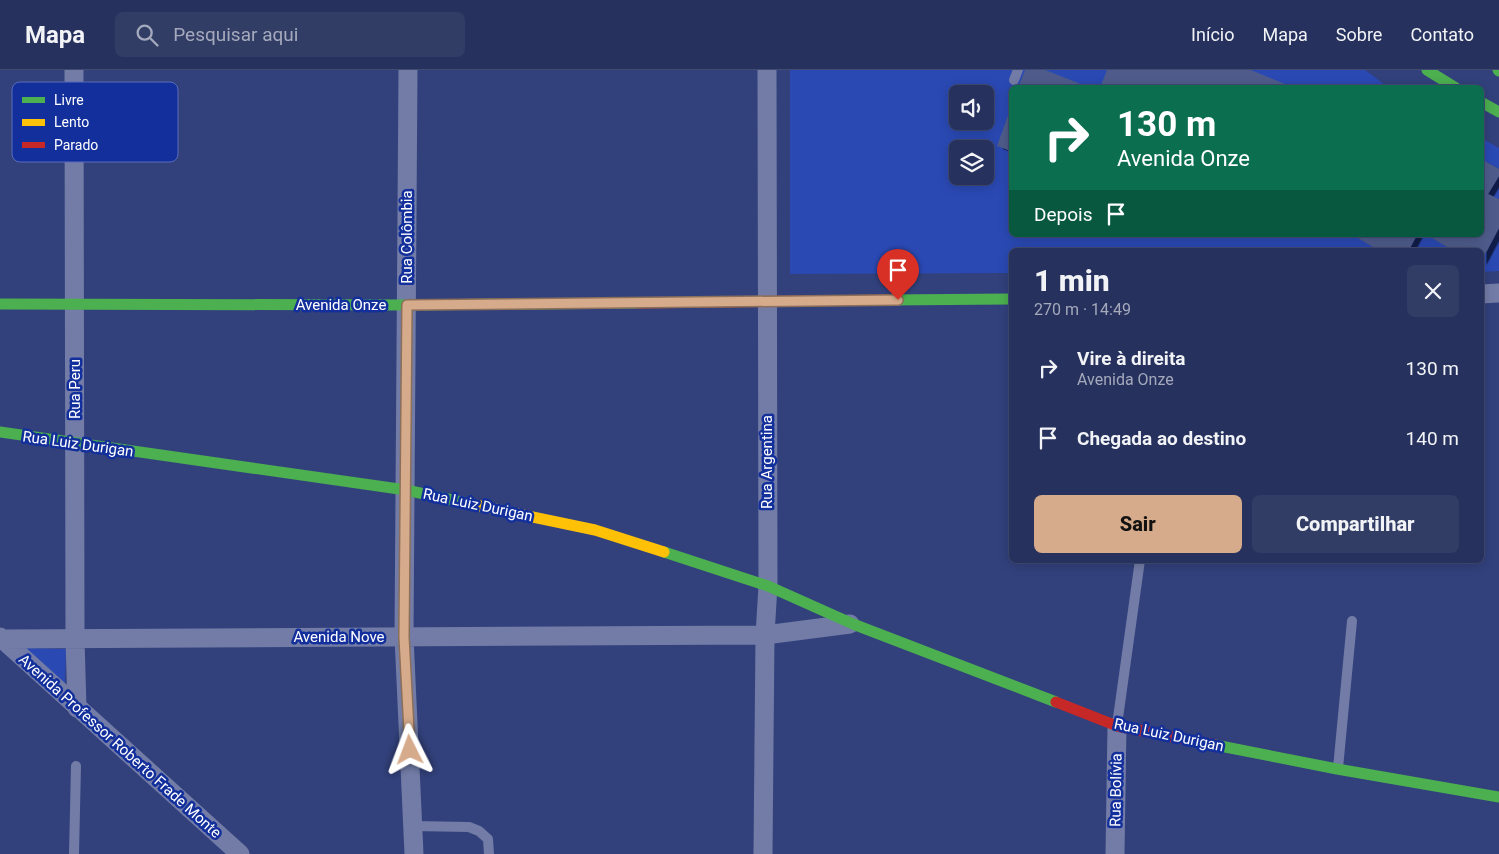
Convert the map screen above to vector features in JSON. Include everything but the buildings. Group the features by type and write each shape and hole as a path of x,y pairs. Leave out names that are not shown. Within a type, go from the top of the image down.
{"street":[{"name":"Rua Colômbia","path":"408,70 404,637 414,854"},
{"name":"Rua Argentina","path":"763,854 765,636 768,586 767,70"},
{"path":"1427,70 1451,85"},
{"path":"1484,104 1499,112"},
{"name":"Rua Peru","path":"74,162 76,708"},
{"path":"1484,294 1499,293"},
{"name":"Avenida Onze","path":"0,304 407,305 1009,299"},
{"name":"Rua Luiz Durigan","path":"0,432 406,490 595,530 768,586 853,624 1117,726 1337,769 1499,797"},
{"name":"Rua Luiz Durigan","path":"765,636 853,624"},
{"name":"Avenida Nove","path":"1,638 765,636"},
{"name":"Avenida Professor Roberto Frade Monte","path":"1,638 76,708 240,854"},
{"name":"Rua Bolívia","path":"1115,854 1117,726"}],"lane":[{"path":"1014,80 1018,70"},
{"path":"1117,726 1140,563"},
{"path":"1337,769 1352,621"},
{"path":"74,854 76,766"},
{"path":"413,826 469,827 479,830 488,839 489,854"}],"shaded area":[{"path":"790,70 1365,70 1385,85 1009,85 1009,237 1484,237 1484,140 1499,148 1499,271 1484,272 1484,248 1009,248 1009,273 790,274"},
{"path":"26,648 66,649 65,685"}],"traffic: fast":[{"path":"1427,70 1451,85"},
{"path":"1484,104 1499,112"},
{"path":"887,300 1009,299"},
{"path":"0,304 407,305 638,303"},
{"path":"0,432 406,490 466,503"},
{"path":"664,552 768,586 853,624 1056,702"},
{"path":"1215,745 1337,769 1499,797"}],"traffic: slow":[{"path":"466,503 595,530 664,552"}],"traffic: jam":[{"path":"638,303 887,300"},
{"path":"1056,702 1117,726 1215,745"}],"route":[{"path":"410,750 404,637 407,305 898,300"}]}
